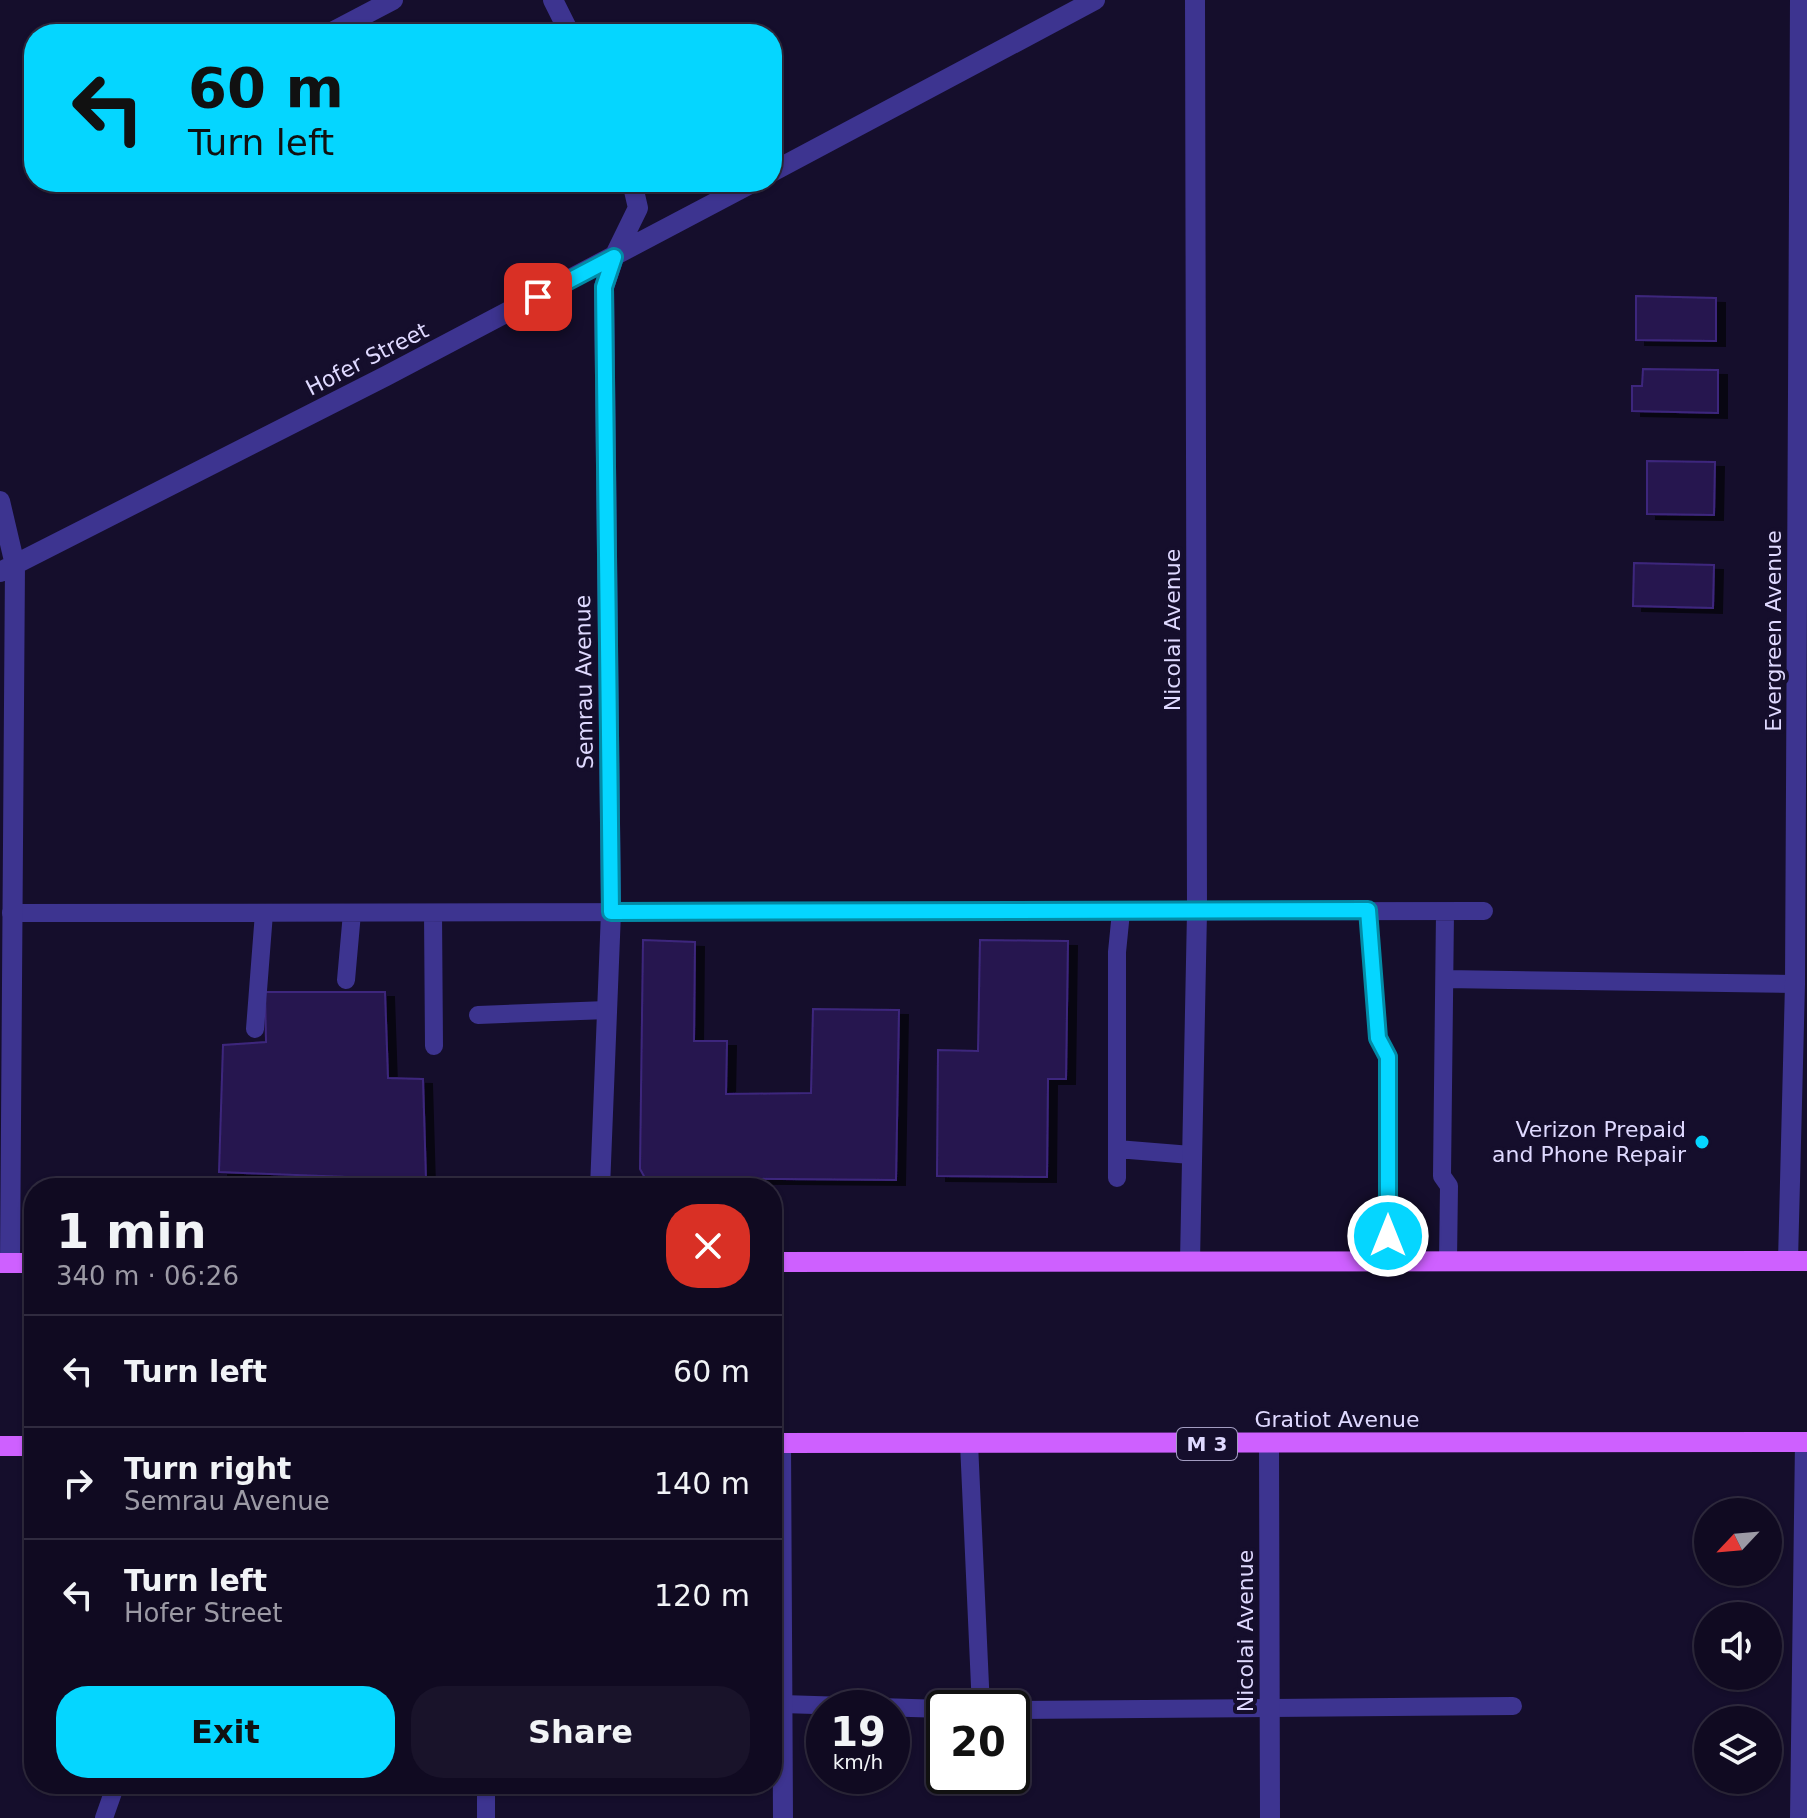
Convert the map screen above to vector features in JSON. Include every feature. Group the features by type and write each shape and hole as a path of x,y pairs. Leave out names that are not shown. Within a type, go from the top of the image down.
{"main road":[{"path":"782,1262 1798,1261"},
{"name":"Gratiot Avenue","path":"782,1443 1806,1442"},
{"path":"0,1446 24,1446"}],"street":[{"path":"347,24 393,0"},
{"path":"553,0 565,24"},
{"path":"782,167 1095,0"},
{"name":"Nicolai Avenue","path":"1190,1261 1197,912 1195,0"},
{"name":"Evergreen Avenue","path":"1798,1261 1795,984 1800,0"},
{"name":"Semrau Avenue","path":"600,1178 611,912 604,287 614,257 638,208 634,192"},
{"name":"Hofer Street","path":"7,568 386,376 735,192"},
{"path":"0,501 7,568 11,913 5,976 5,1263"},
{"path":"1800,1818 1806,1442"},
{"name":"Nicolai Avenue","path":"1269,1444 1270,1818"},
{"path":"782,1704 783,1818"}],"lane":[{"path":"1368,910 1378,1038 1388,1057 1388,1261"},
{"path":"11,913 1484,911"},
{"path":"1117,1178 1117,952 1121,912"},
{"path":"1445,912 1442,1176 1449,1186 1448,1261"},
{"path":"255,1029 264,913"},
{"path":"346,980 352,913"},
{"path":"433,913 434,1046"},
{"path":"1445,979 1795,984"},
{"path":"478,1015 607,1010"},
{"path":"1117,1149 1191,1155"},
{"path":"969,1443 980,1690"},
{"path":"782,1704 926,1708"},
{"path":"1030,1710 1513,1706"},
{"path":"104,1818 112,1794"},
{"path":"486,1794 486,1818"}],"building":[{"path":"1636,296 1716,298 1716,341 1636,340"},
{"path":"1643,369 1718,370 1718,413 1632,411 1632,386 1642,386"},
{"path":"1647,461 1715,462 1714,515 1647,514"},
{"path":"1634,563 1714,565 1713,608 1633,606"},
{"path":"643,940 695,942 694,1041 727,1041 726,1094 811,1093 813,1009 899,1010 896,1180 645,1178 640,1169"},
{"path":"980,940 1068,941 1066,1079 1048,1079 1047,1177 937,1176 938,1050 978,1051"},
{"path":"265,992 385,992 388,1078 423,1079 426,1178 219,1172 223,1045 266,1042"}],"place":[{"name":"Verizon Prepaid and Phone Repair","path":"1702,1142"}],"route":[{"path":"538,297 614,257 604,287 611,912 1368,910 1378,1038 1388,1057 1388,1236"}]}
